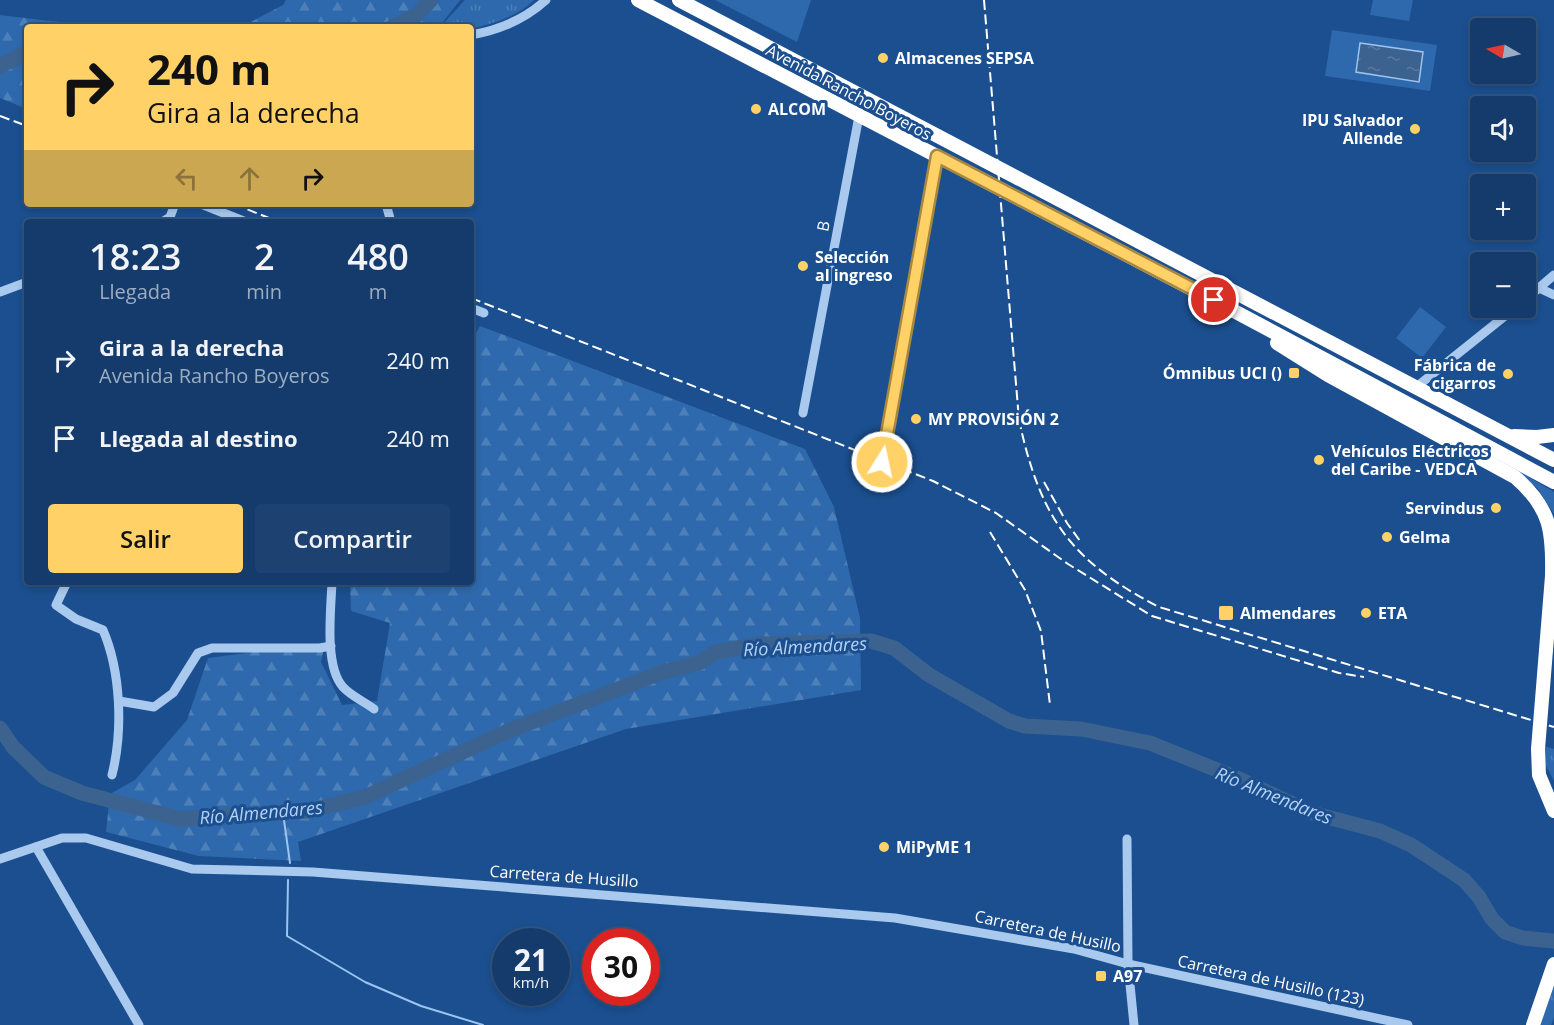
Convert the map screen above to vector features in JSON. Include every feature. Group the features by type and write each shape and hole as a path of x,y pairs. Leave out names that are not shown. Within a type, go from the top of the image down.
{"highway":[{"name":"Avenida Rancho Boyeros","path":"638,0 1234,310 1554,482"},
{"name":"Avenida Rancho Boyeros","path":"679,0 1554,460"},
{"path":"1234,310 1328,375 1515,477 1538,499 1544,509 1552,537 1553,571 1538,749 1539,775 1554,811"},
{"path":"1510,436 1527,438 1554,435"},
{"path":"1538,749 1543,776 1554,795"},
{"path":"1533,1025 1554,964"}],"street":[{"path":"474,34 497,30 524,18 546,0"},
{"name":"B","path":"803,412 859,116"},
{"path":"882,462 937,156"},
{"path":"208,207 238,219"},
{"path":"1536,291 1554,275"},
{"path":"0,292 24,283"},
{"path":"1539,288 1554,295"},
{"path":"474,309 484,314"},
{"path":"1415,388 1502,318"},
{"path":"66,585 57,605 76,619 103,630 112,655 118,701 119,749 112,775"},
{"path":"332,585 331,646 343,687 374,709"},
{"path":"118,701 154,707 173,693 198,653 212,648 320,648 331,646"},
{"name":"Carretera de Husillo","path":"0,859 62,838 86,838 192,869 313,872 896,918 1074,949 1128,964"},
{"path":"1127,839 1128,964 1134,1025"},
{"path":"36,847 138,1025"},
{"name":"Carretera de Husillo (123)","path":"1128,964 1408,1025"}],"green space":[{"path":"286,0 460,0 441,24 247,24 283,5"},
{"path":"465,0 534,0 505,19 474,28 474,24 443,24"},
{"path":"715,0 811,0 797,42"},
{"path":"1373,0 1413,0 1409,21 1370,15"},
{"path":"0,15 75,24 24,24 24,108 0,98"},
{"path":"1332,30 1437,45 1430,91 1325,76"},
{"path":"1420,307 1446,327 1422,358 1396,338"},
{"path":"480,326 805,449 834,507 860,618 861,690 626,729 298,842 301,861 199,856 106,832 110,794 135,780 187,720 208,658 325,643 321,662 342,705 377,701 390,623 351,611 350,585 474,585 474,337"},
{"path":"1517,470 1554,492 1554,514 1538,489"},
{"path":"1544,746 1554,749 1554,781 1545,764"},
{"path":"1554,979 1554,1017 1551,1025 1538,1025"}],"water":[{"path":"1360,43 1423,52 1419,82 1356,72"}],"waterway":[{"path":"398,24 417,15 431,0"},
{"path":"0,66 24,54"},
{"name":"Río Almendares","path":"0,728 13,747 44,777 82,793 180,819 308,811 365,797 508,731 663,672 699,663 716,652 761,644 871,641 894,648 929,675 1009,721 1025,726 1081,729 1150,743 1237,778 1312,813 1380,831 1411,845 1464,880 1479,897 1492,919 1505,932 1523,938 1554,941"},
{"path":"283,813 290,863"},
{"path":"288,880 287,936 365,982 421,1006 483,1025"}],"railway":[{"path":"984,0 1019,420 1037,484 1049,510 1064,533 1081,553 1103,572 1128,590 1159,607 1554,727"},
{"path":"0,116 24,125"},
{"path":"242,207 272,219"},
{"path":"474,299 933,481 996,513 1068,564 1152,616 1339,673 1364,677"},
{"path":"1044,482 1080,541"},
{"path":"990,532 1025,590 1041,631 1050,705"}],"place":[{"name":"Almacenes SEPSA","path":"883,58"},
{"name":"ALCOM","path":"756,109"},
{"name":"IPU Salvador Allende","path":"1415,129"},
{"name":"Selección al ingreso","path":"803,266"},
{"name":"Ómnibus UCI ()","path":"1294,373"},
{"name":"Fábrica de cigarros","path":"1508,374"},
{"name":"MY PROVISiÓN 2","path":"916,419"},
{"name":"Vehículos Eléctricos del Caribe - VEDCA","path":"1319,460"},
{"name":"Servindus","path":"1496,508"},
{"name":"Gelma","path":"1387,537"},
{"name":"Almendares","path":"1226,613"},
{"name":"ETA","path":"1366,613"},
{"name":"MiPyME 1","path":"884,847"},
{"name":"A97","path":"1101,976"}],"route":[{"path":"882,462 937,156 1214,300"}]}
